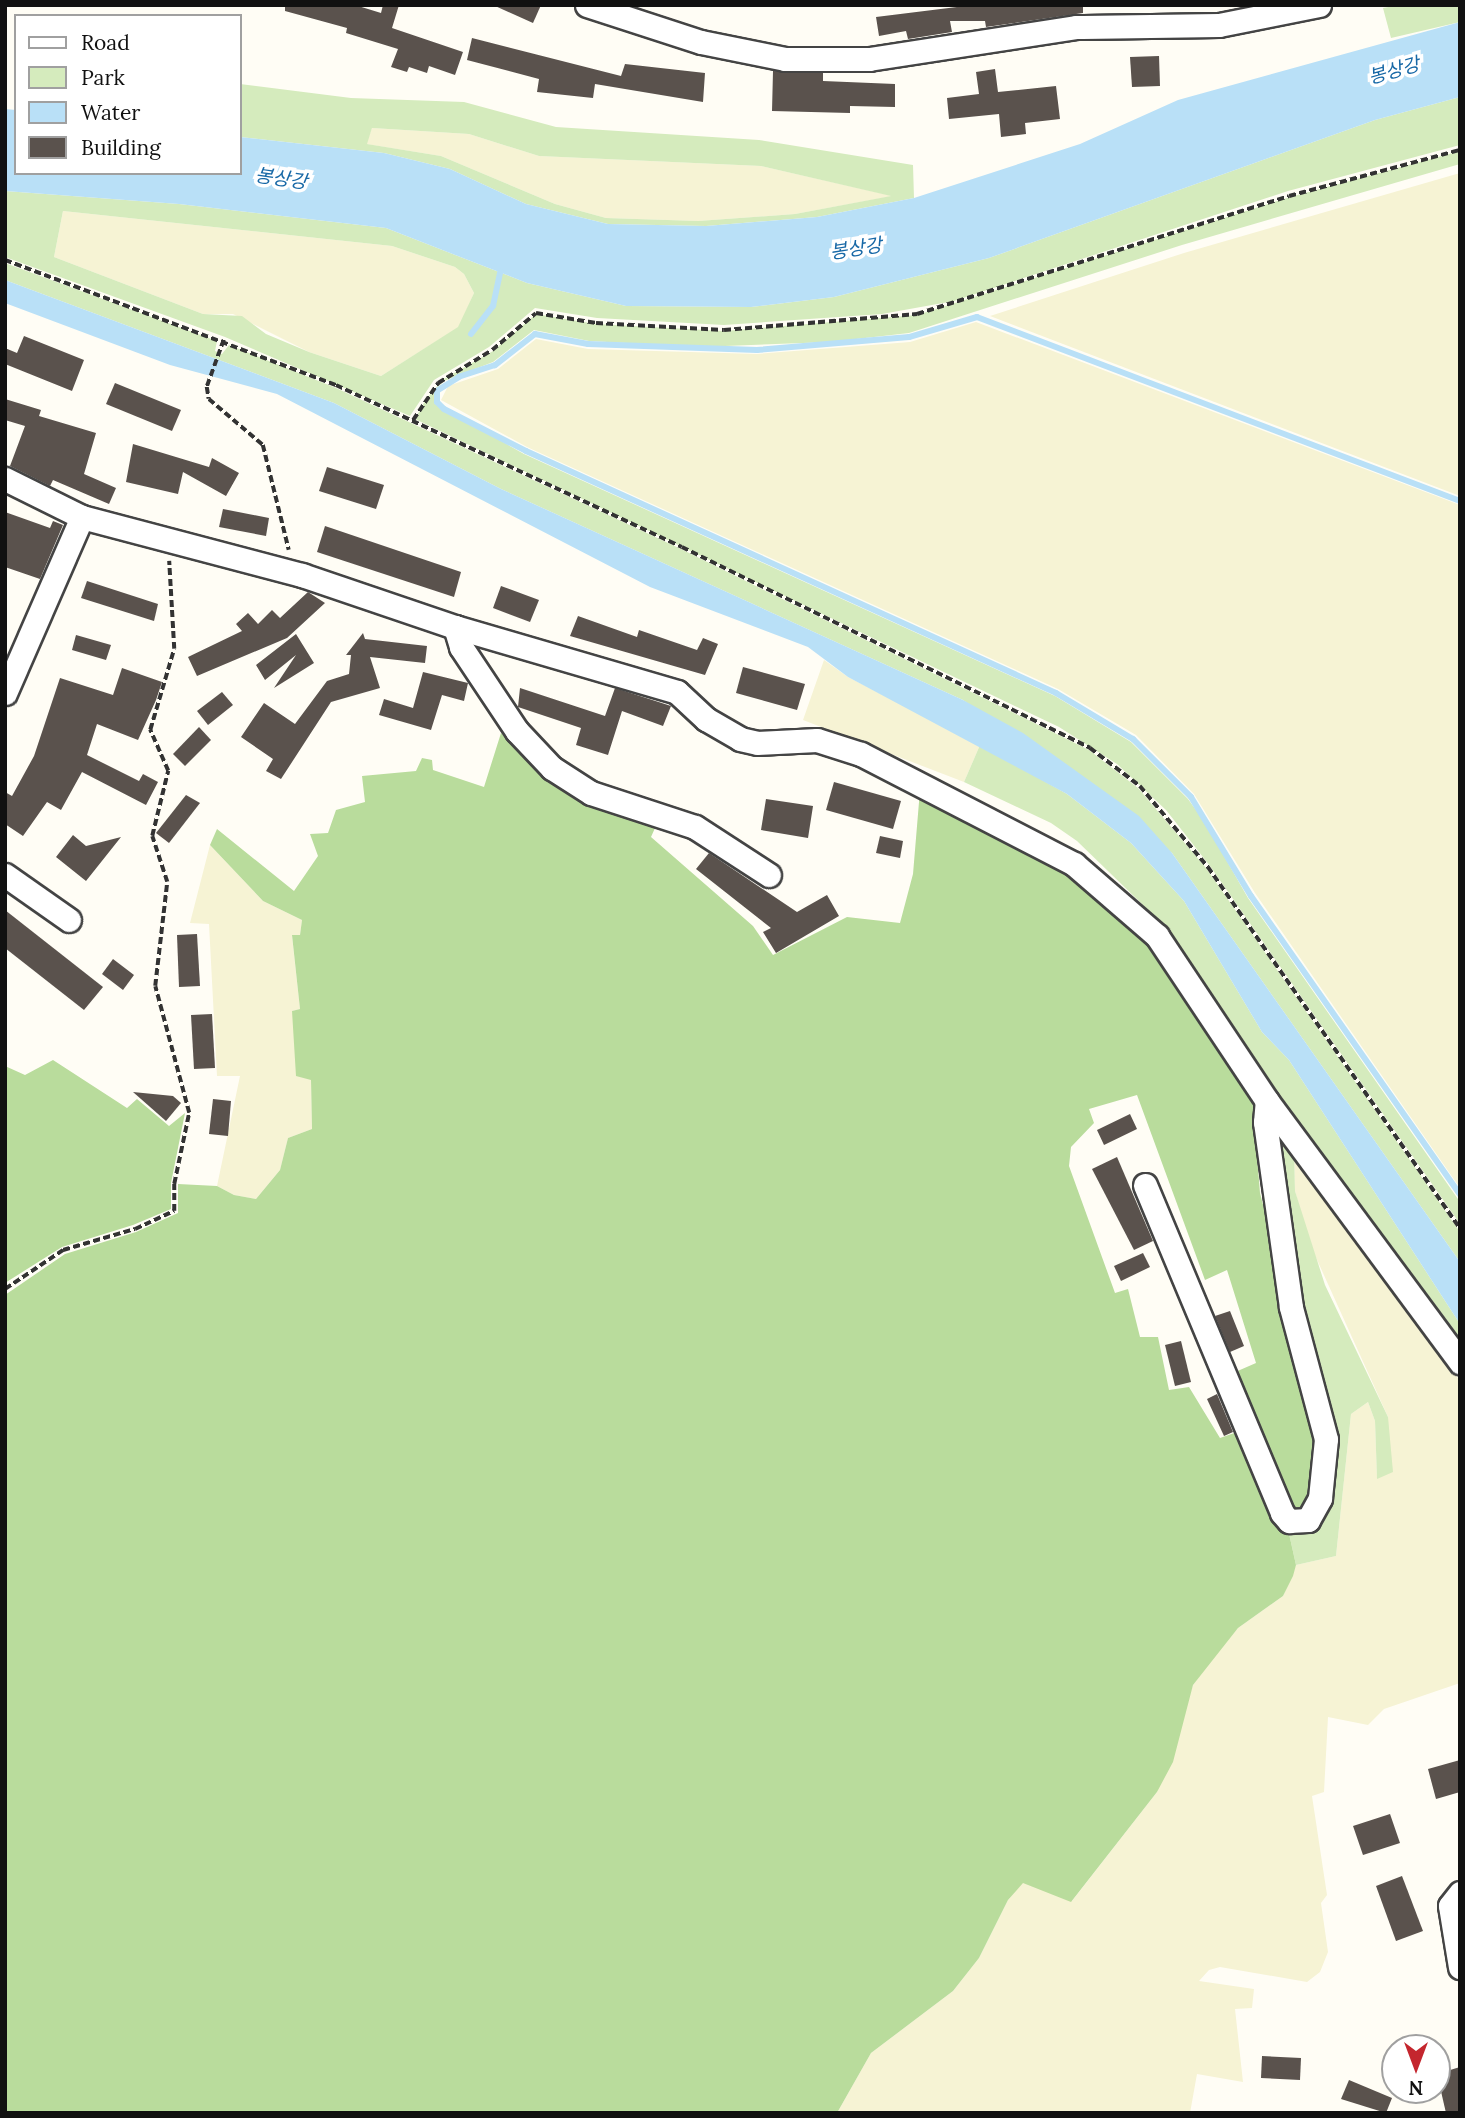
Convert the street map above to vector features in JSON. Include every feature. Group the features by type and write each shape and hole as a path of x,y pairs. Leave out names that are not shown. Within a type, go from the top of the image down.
{"street":[{"path":"587,5 701,42 785,59 869,59 1076,27 1219,25 1319,5"},
{"path":"5,479 82,517 302,575 455,627 677,692 706,719 740,739 757,743 817,740 861,754 1074,864 1157,936 1267,1101 1460,1362"},
{"path":"5,694 82,517"},
{"path":"455,627 461,647 517,731 552,768 591,793 695,827 769,875"},
{"path":"5,875 69,920"},
{"path":"1145,1185 1282,1513 1289,1521 1308,1520 1320,1498 1326,1439 1292,1307 1265,1122 1267,1101"},
{"path":"1460,1893 1450,1906 1460,1967"}],"path":[{"path":"413,420 438,383 492,350 536,313 596,323 724,330 917,314 1289,196 1460,150"},
{"path":"5,260 224,340 413,420 1058,728 1115,765 1164,811 1208,867 1460,1228"},
{"path":"224,340 206,387 209,400 264,445 290,554 302,575"},
{"path":"5,1289 63,1250 135,1229 174,1211 174,1184 189,1114 155,986 167,882 152,836 168,771 150,730 174,649 169,541"}],"shaded area":[{"path":"372,128 469,134 539,156 761,166 893,196 795,214 698,221 606,218 555,204 441,156 366,144"},
{"path":"1460,173 1460,496 990,316 1184,253"},
{"path":"63,211 392,246 455,267 464,274 474,293 459,327 381,376 309,352 233,314 203,314 54,257"},
{"path":"976,322 1460,505 1460,1188 1255,893 1194,794 1136,735 1058,689 527,447 441,400 448,386 498,369 536,339 588,349 757,354 910,342"},
{"path":"824,660 848,677 980,745 964,782 803,720"},
{"path":"210,845 263,901 302,920 300,935 292,936 300,1009 292,1011 311,1079 312,1129 288,1138 280,1170 256,1199 234,1195 217,1186 240,1076 217,1076 209,924 190,923"},
{"path":"1294,1146 1460,1381 1460,1683 1384,1709 1368,1725 1328,1717 1324,1792 1312,1796 1327,1895 1321,1903 1328,1952 1320,1972 1307,1982 1220,1967 1209,1970 1199,1981 1254,1989 1252,2008 1235,2009 1243,2082 1197,2074 1190,2113 837,2113 871,2053 953,1991 979,1958 1008,1900 1023,1882 1072,1901 1157,1792 1193,1685 1212,1658 1238,1628 1283,1596 1296,1565 1336,1556 1351,1414 1368,1402 1375,1421 1377,1478 1388,1417 1309,1242 1295,1191"}],"green space":[{"path":"1399,5 1460,5 1460,22 1391,38 1383,8"},
{"path":"242,84 351,98 464,102 556,127 759,140 913,165 914,198 817,217 706,226 608,224 526,204 450,169 384,153 242,137","holes":["372,128 469,134 539,156 761,166 891,196 795,214 698,221 606,218 555,204 441,156 367,144"]},
{"path":"1460,97 1460,145 1288,191 954,301 882,314 724,325 597,318 535,308 489,347 434,380 410,416 225,337 5,257 5,191 179,204 386,228 527,283 626,306 751,307 834,297 989,258 1375,120","holes":["63,211 392,246 455,267 464,274 474,293 458,327 381,376 309,352 266,334 242,316 203,314 54,257"]},
{"path":"1460,151 1460,164 1182,245 909,333 830,342 699,347 589,341 534,330 493,362 444,381 434,391 434,403 524,454 1055,696 1131,742 1188,799 1204,821 1248,898 1460,1202 1460,1224 1210,866 1166,810 1117,764 1059,727 415,419 425,401 442,380 493,351 536,314 596,324 724,331 917,315 1290,197"},
{"path":"5,263 217,341 215,351 222,354 229,345 336,388 681,549 1089,750 1138,788 1206,868 1460,1232 1460,1262 1172,853 963,700 501,489 334,403 5,280"},
{"path":"501,733 536,766 659,819 651,837 753,926 773,955 847,917 900,923 913,874 920,790 1039,851 1147,935 1252,1094 1260,1193 1316,1411 1312,1505 1295,1512 1289,1507 1233,1373 1256,1363 1227,1270 1205,1280 1137,1095 1089,1109 1094,1123 1071,1147 1069,1166 1115,1293 1128,1289 1140,1337 1158,1337 1169,1390 1189,1387 1220,1438 1240,1431 1288,1529 1296,1565 1293,1576 1283,1596 1238,1628 1193,1685 1173,1762 1157,1792 1071,1902 1023,1883 1008,1900 979,1958 953,1991 871,2053 837,2113 5,2113 5,1295 65,1254 136,1232 178,1213 178,1184 217,1186 234,1195 256,1199 280,1170 288,1138 312,1129 311,1080 296,1076 292,1011 300,1009 292,935 300,935 302,920 263,901 210,845 217,829 294,891 318,856 310,834 328,833 336,810 365,802 362,776 416,771 422,758 432,760 433,770 484,787"},
{"path":"980,745 1067,794 1131,843 1184,901 1262,1032 1289,1060 1460,1324 1460,1354 1143,905 1077,841 1051,823 964,782"},
{"path":"53,1060 127,1108 137,1099 169,1126 185,1113 171,1183 171,1209 133,1225 62,1247 5,1283 5,1066 25,1075"},
{"path":"1272,1118 1294,1146 1295,1191 1325,1285 1388,1417 1393,1472 1377,1479 1375,1421 1368,1402 1351,1414 1336,1556 1296,1565 1288,1529 1295,1310"}],"water":[{"name":"봉상강","path":"1460,22 1460,97 1375,120 989,258 834,297 751,307 626,306 527,283 386,228 179,204 5,191 5,109 14,110 14,175 242,175 242,137 384,153 450,169 526,204 608,224 706,226 817,217 914,198 1080,144 1178,100"},
{"path":"5,280 334,403 501,489 963,700 1023,733 1139,816 1172,853 1460,1262 1460,1324 1289,1060 1262,1032 1184,901 1131,843 1067,794 848,677 808,647 650,587 277,394 170,365 5,303"}],"building":[{"path":"285,5 355,5 381,13 383,5 399,5 392,28 463,52 455,75 429,66 427,73 409,67 407,72 391,67 398,49 346,33 347,28 285,11"},
{"path":"493,5 541,5 533,23"},
{"path":"973,5 1083,6 1083,13 986,27 985,21 950,21 952,32 908,39 906,31 879,36 876,17"},
{"path":"472,38 621,76 625,64 705,73 703,102 595,84 593,98 537,92 539,79 467,60"},
{"path":"1159,56 1160,86 1132,87 1130,57"},
{"path":"995,69 998,92 1056,86 1060,119 1025,123 1026,134 1001,137 999,114 949,119 947,98 979,94 976,72"},
{"path":"773,71 823,73 823,81 895,84 895,107 850,106 850,113 772,111"},
{"path":"24,336 84,360 72,391 5,364 5,348 17,353"},
{"path":"115,383 181,410 172,431 106,404"},
{"path":"5,399 41,410 39,416 96,433 84,474 116,488 109,504 53,480 50,486 10,466 25,426 5,420"},
{"path":"133,444 209,467 212,458 239,473 226,496 183,472 178,494 126,482"},
{"path":"327,467 384,485 376,509 319,491"},
{"path":"223,509 269,518 266,536 219,527"},
{"path":"5,512 50,528 53,521 63,525 40,579 5,567"},
{"path":"325,526 461,572 454,597 317,552"},
{"path":"87,581 158,604 154,621 81,598"},
{"path":"501,586 539,600 530,622 493,608"},
{"path":"308,592 325,603 287,638 197,676 188,657 242,631 236,624 248,613 258,624 272,610 280,618"},
{"path":"578,616 637,637 639,630 697,650 703,638 718,644 705,675 570,636"},
{"path":"363,633 365,639 427,646 425,663 370,657 380,688 331,702 281,779 266,771 273,759 241,737 264,703 295,724 327,681 349,674 351,655 346,655"},
{"path":"296,634 314,663 274,688 296,655 265,680 256,665"},
{"path":"76,635 111,645 106,660 72,650"},
{"path":"743,667 805,684 797,710 736,693"},
{"path":"122,668 162,682 156,700 138,740 97,724 87,755 139,781 143,774 158,782 146,805 82,772 61,810 47,802 23,836 5,824 5,792 12,796 34,756 60,678 113,695"},
{"path":"423,672 468,683 464,701 442,695 431,730 379,715 384,699 413,708"},
{"path":"520,688 605,716 615,688 671,706 663,726 622,711 608,755 576,745 581,728 518,707"},
{"path":"222,692 233,705 208,725 197,711"},
{"path":"199,727 211,740 185,766 173,754"},
{"path":"834,782 901,801 893,829 826,810"},
{"path":"186,795 200,803 169,843 156,833"},
{"path":"766,799 813,806 808,838 761,830"},
{"path":"73,835 86,846 121,837 86,881 56,857"},
{"path":"880,836 903,841 900,858 876,853"},
{"path":"709,853 797,912 827,895 839,916 776,953 763,932 771,928 696,869"},
{"path":"5,910 103,987 84,1010 5,948"},
{"path":"197,934 200,986 179,987 177,935"},
{"path":"113,959 134,975 123,990 102,974"},
{"path":"212,1014 215,1068 194,1069 191,1015"},
{"path":"133,1092 173,1096 181,1103 166,1121"},
{"path":"213,1099 231,1101 228,1136 209,1134"},
{"path":"1130,1114 1137,1129 1104,1145 1097,1130"},
{"path":"1117,1157 1153,1241 1134,1250 1092,1169"},
{"path":"1143,1253 1150,1267 1121,1281 1114,1266"},
{"path":"1230,1311 1244,1346 1230,1352 1215,1316"},
{"path":"1181,1341 1191,1382 1175,1386 1165,1345"},
{"path":"1217,1394 1233,1432 1224,1436 1207,1399"},
{"path":"1460,1760 1460,1792 1436,1799 1428,1769"},
{"path":"1390,1814 1400,1843 1363,1855 1353,1826"},
{"path":"1402,1876 1423,1931 1396,1941 1376,1886"},
{"path":"1262,2056 1301,2058 1300,2080 1261,2078"},
{"path":"1460,2067 1460,2113 1446,2113 1444,2104 1451,2104 1451,2070"},
{"path":"1349,2080 1381,2093 1381,2104 1390,2104 1386,2113 1341,2099"}],"waterway":[{"path":"471,334 493,306 500,272"},
{"path":"1460,501 977,317 909,337 757,350 588,344 535,334 495,365 459,377 437,391 437,402 444,409 526,451 1056,693 1133,739 1191,797 1251,896 1460,1195"}]}
